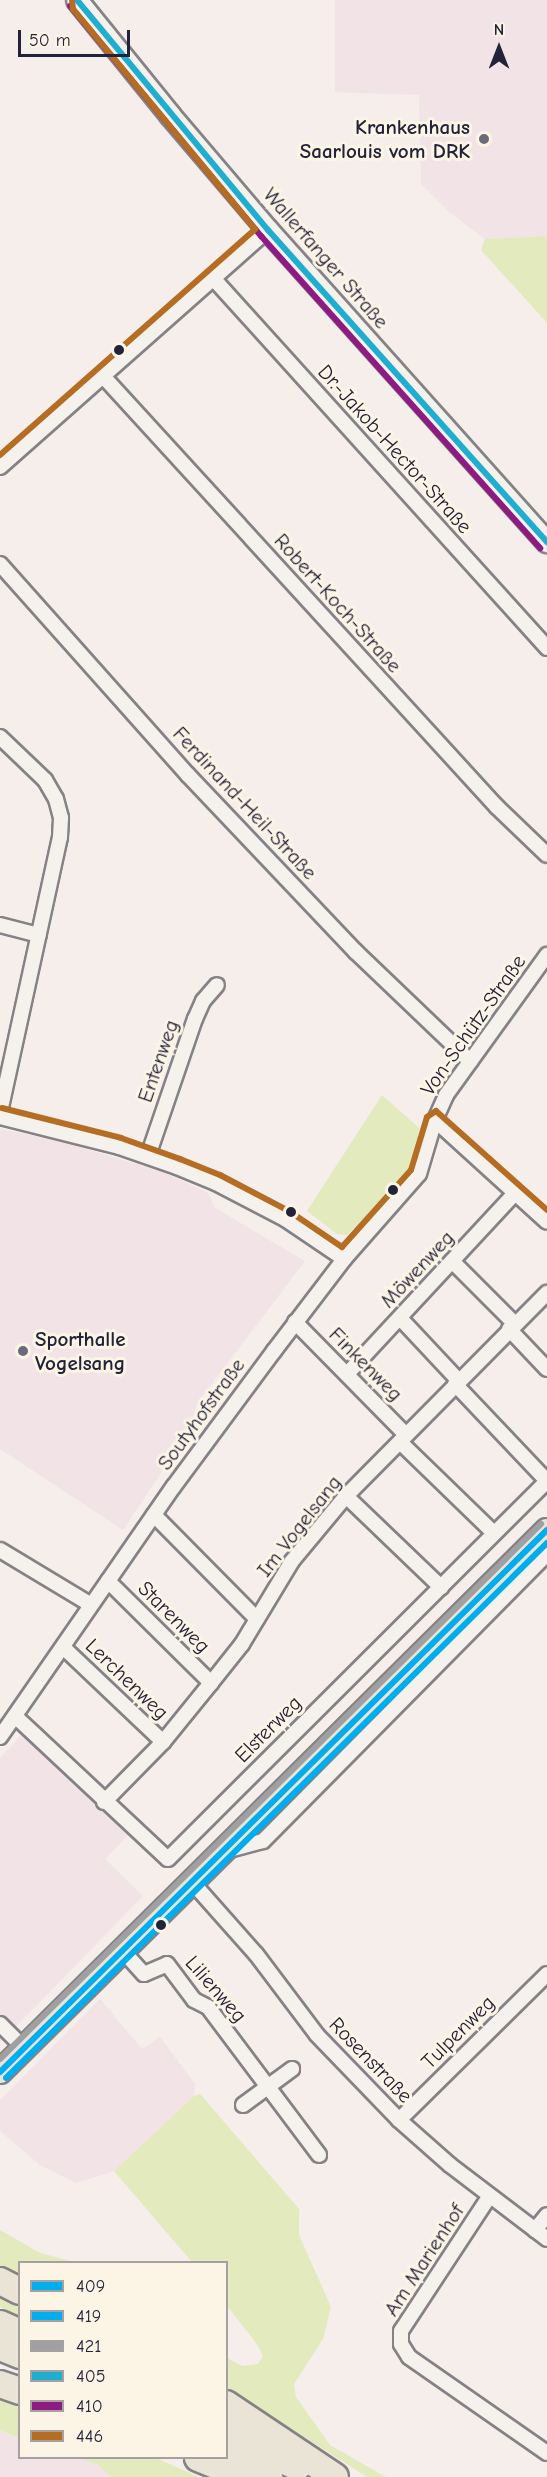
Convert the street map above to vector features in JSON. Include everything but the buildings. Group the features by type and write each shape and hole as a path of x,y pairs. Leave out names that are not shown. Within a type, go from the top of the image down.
{"highway":[{"path":"0,2281 18,2290"},
{"path":"0,2324 18,2332"},
{"path":"0,2347 18,2354"},
{"path":"0,2384 18,2390"},
{"path":"228,2405 335,2477"},
{"path":"228,2432 316,2477"},
{"path":"228,2456 269,2477"},
{"path":"203,2459 245,2477"}],"main road":[{"name":"Wallerfanger Straße","path":"80,1 170,116 268,230 547,542"},
{"path":"0,2073 547,1530"}],"street":[{"path":"0,467 212,277 268,230"},
{"name":"Dr.-Jakob-Hector-Straße","path":"212,277 547,648"},
{"name":"Robert-Koch-Straße","path":"102,375 497,807 547,855"},
{"name":"Ferdinand-Heil-Straße","path":"0,564 188,775 324,918 470,1061"},
{"path":"0,737 45,780 56,799 61,818 60,837 0,1115 148,1156 216,1184 285,1219 344,1259"},
{"path":"0,925 39,934"},
{"name":"Von-Schütz-Straße","path":"435,1120 446,1095 547,955"},
{"name":"Entenweg","path":"148,1156 195,1019 203,1001 217,985"},
{"path":"435,1120 547,1222"},
{"name":"Soutyhofstraße","path":"6,1725 154,1515 295,1322 344,1259 419,1174 435,1120"},
{"name":"Möwenweg","path":"348,1374 516,1192"},
{"path":"452,1261 512,1326 547,1369"},
{"name":"Im Vogelsang","path":"104,1802 163,1742 211,1683 258,1619 292,1561 346,1496 547,1293"},
{"path":"400,1318 547,1481"},
{"name":"Finkenweg","path":"295,1322 348,1374 403,1439 494,1533"},
{"name":"Elsterweg","path":"6,1725 104,1802 168,1859 547,1481"},
{"path":"346,1496 441,1587"},
{"path":"154,1515 258,1619"},
{"path":"0,1550 91,1605"},
{"path":"223,1851 263,1841 547,1554"},
{"name":"Starenweg","path":"108,1581 211,1683"},
{"name":"Lerchenweg","path":"63,1647 163,1742"},
{"name":"Rosenstraße","path":"192,1882 250,1947 317,2035 399,2120 489,2197 547,2239"},
{"name":"Lilienweg","path":"123,1951 144,1974 167,1964 194,2000 208,2007 319,2155"},
{"name":"Tulpenweg","path":"399,2120 547,1974"},
{"path":"0,2024 25,2049"},
{"path":"243,2105 292,2069"},
{"name":"Am Marienhof","path":"489,2197 401,2331 401,2344 409,2357 547,2453"},
{"path":"535,2230 547,2215"}],"shaded area":[{"name":"Krankenhaus Saarlouis vom DRK","path":"335,0 547,0 547,236 485,239 449,212 421,184 419,95 335,92"},
{"path":"0,1129 61,1141 165,1173 208,1193 215,1208 305,1261 198,1402 188,1432 123,1530 0,1449"},
{"path":"24,1732 129,1834 105,1859 143,1896 0,2043 0,1758"},
{"path":"100,1999 142,2049 160,2037 195,2084 194,2096 114,2171 76,2183 40,2165 0,2131 0,2100"},
{"path":"0,2430 18,2438 18,2459 80,2459 98,2464 112,2477 0,2477"}],"green space":[{"path":"547,236 547,323 481,250 485,239"},
{"path":"382,1095 419,1128 415,1161 405,1180 347,1235 337,1234 307,1211"},
{"path":"200,2094 299,2209 299,2235 331,2307 323,2339 294,2384 296,2397 330,2445 386,2477 367,2477 228,2389 228,2359 242,2366 258,2364 263,2356 257,2344 228,2307 228,2261 191,2261 114,2171 194,2096"},
{"path":"0,2230 40,2253 70,2261 18,2261 18,2275 0,2266"},
{"path":"0,2290 18,2299 18,2316 0,2307"},
{"path":"0,2394 18,2401 18,2438 0,2430"},
{"path":"80,2459 158,2459 199,2477 112,2477 97,2464"}],"transit line":[{"name":"446","path":"0,455 255,229 73,9 72,0"},
{"name":"405","path":"77,0 268,230 547,542"},
{"name":"410","path":"70,6 261,236 540,548"},
{"name":"446","path":"2,1108 121,1138 220,1175 289,1211 342,1247 411,1170 427,1117 436,1111 547,1210"},
{"name":"421","path":"0,2059 541,1524"},
{"name":"409","path":"0,2072 547,1530"},
{"name":"419","path":"6,2078 547,1543"}],"place":[{"name":"Krankenhaus Saarlouis vom DRK","path":"484,139"},
{"name":"Sporthalle Vogelsang","path":"23,1351"}]}
